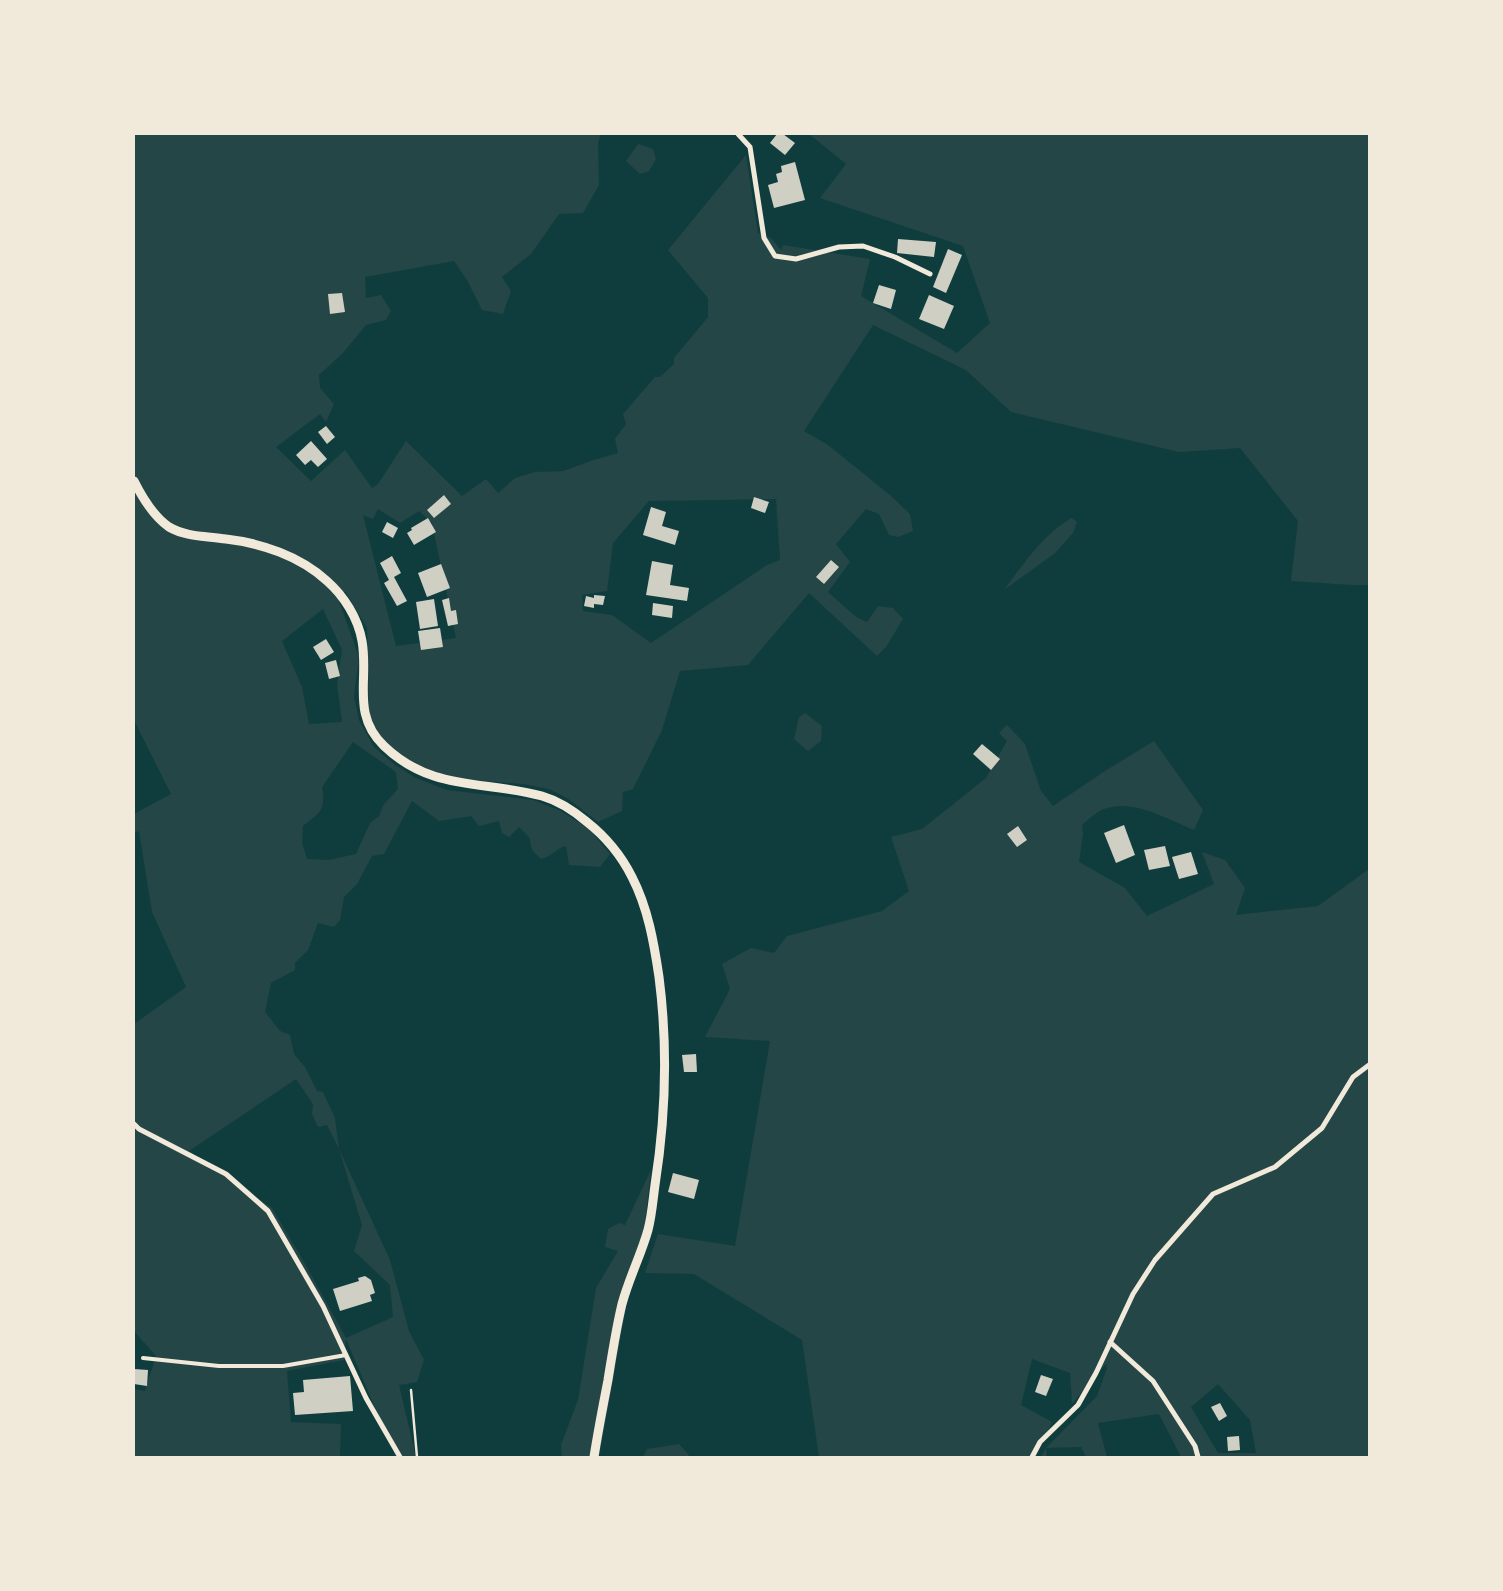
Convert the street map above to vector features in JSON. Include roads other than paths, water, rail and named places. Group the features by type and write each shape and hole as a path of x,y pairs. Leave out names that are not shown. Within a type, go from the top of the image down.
{"street":[{"path":"738,134 750,146 764,238 775,256 796,259 838,247 863,246 895,257 930,274"},
{"path":"134,481 144,500 156,515 171,528 191,535 226,539 268,548 301,562 328,581 350,608 360,631 363,644 362,701 366,720 379,742 398,758 426,774 453,782 527,793 557,802 581,817 602,835 623,861 633,879 651,930 662,1002 665,1064 664,1118 648,1229 623,1300 594,1457"},
{"path":"1032,1457 1040,1442 1078,1405 1096,1373 1133,1294 1155,1260 1213,1194 1275,1167 1322,1128 1353,1076 1369,1065"},
{"path":"134,1124 139,1129 226,1174 268,1211 323,1306 366,1398 400,1457"},
{"path":"1110,1342 1153,1381 1195,1446 1198,1457"}],"lane":[{"path":"142,1358 219,1366 283,1366 346,1355"}]}
